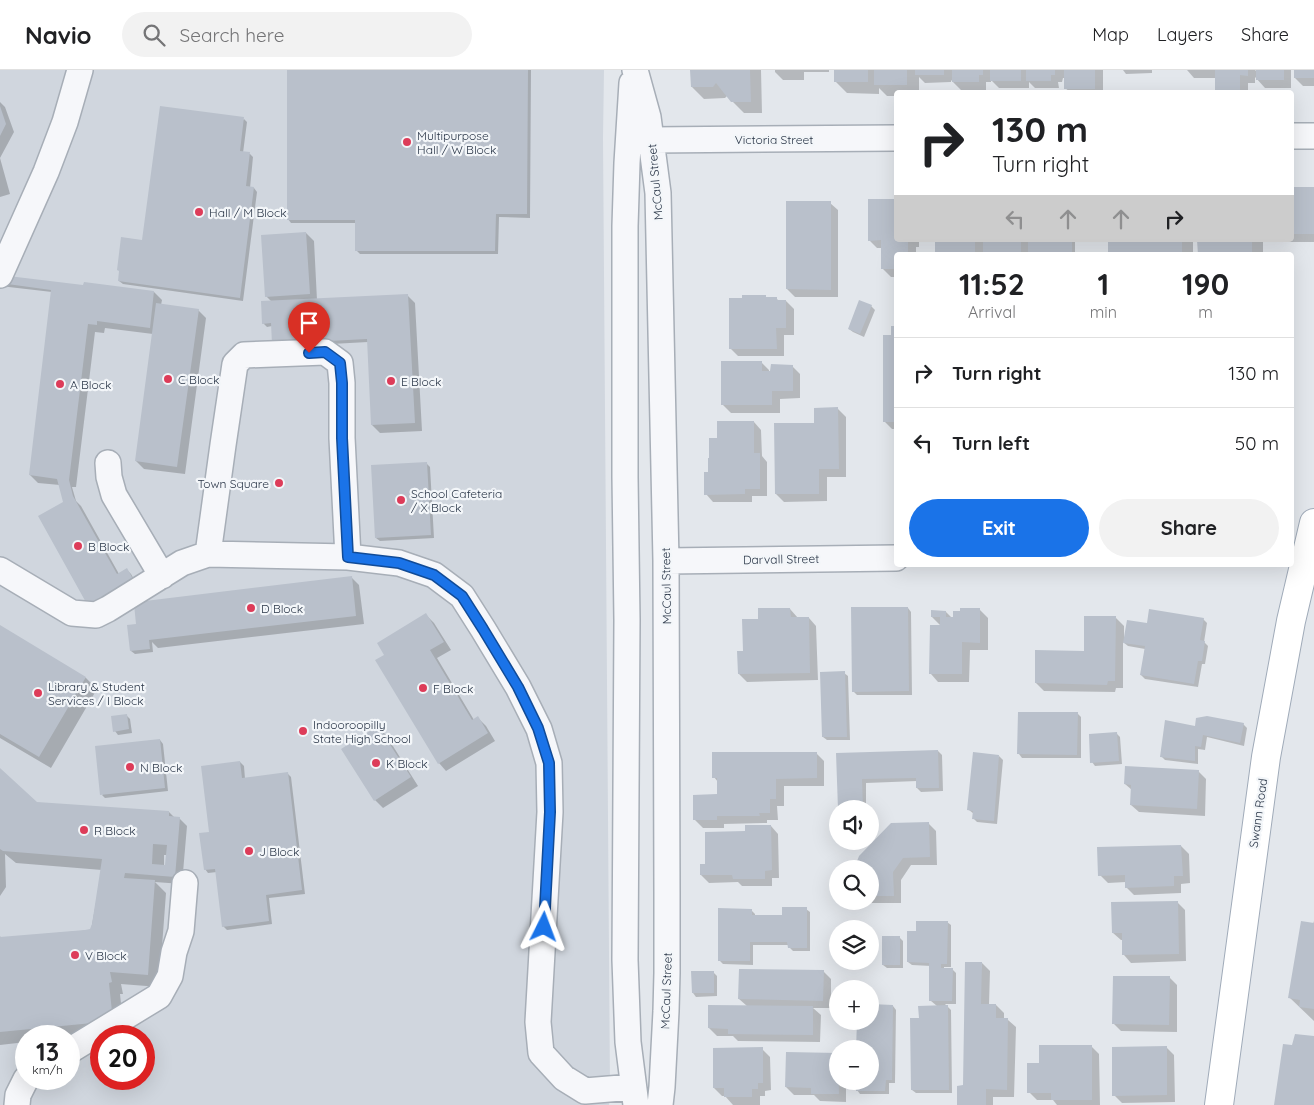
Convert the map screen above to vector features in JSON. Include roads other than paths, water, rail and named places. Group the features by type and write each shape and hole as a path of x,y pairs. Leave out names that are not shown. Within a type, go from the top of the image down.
{"main road":[{"name":"Swann Road","path":"1219,1105 1266,757 1291,621 1298,557 1314,523"}],"street":[{"path":"0,275 46,172 65,122 80,70"},
{"name":"McCaul Street","path":"634,70 648,117 658,193 666,561 667,973 664,1058 660,1105"},
{"name":"McCaul Street","path":"634,70 627,163 625,226 627,620 625,960 627,1015 635,1096"},
{"path":"1294,136 1314,136"},
{"name":"Victoria Street","path":"652,140 894,138"},
{"path":"208,554 235,364 244,355 325,352 340,363 348,557"},
{"path":"108,463 114,495 162,576"},
{"path":"0,570 72,613 87,615 96,615 108,609 182,564 208,554 348,557 399,563 434,575 462,596 518,687 538,728 549,763 550,812 538,1022 541,1053 564,1078 585,1091 635,1096"},
{"name":"Darvall Street","path":"666,561 894,558"},
{"path":"80,1045 158,996 170,976 174,952 182,931 185,883"},
{"path":"17,1105 20,1090"}],"place":[{"name":"Multipurpose Hall / W Block","path":"407,142"},
{"name":"Hall / M Block","path":"199,212"},
{"name":"C Block","path":"168,379"},
{"name":"E Block","path":"391,381"},
{"name":"A Block","path":"60,384"},
{"name":"Town Square","path":"279,483"},
{"name":"School Cafeteria / X Block","path":"401,500"},
{"name":"B Block","path":"78,546"},
{"name":"D Block","path":"251,608"},
{"name":"F Block","path":"423,688"},
{"name":"Library & Student Services / I Block","path":"38,693"},
{"name":"Indooroopilly State High School","path":"303,731"},
{"name":"K Block","path":"376,763"},
{"name":"N Block","path":"130,767"},
{"name":"R Block","path":"84,830"},
{"name":"J Block","path":"249,851"},
{"name":"V Block","path":"75,955"}]}
